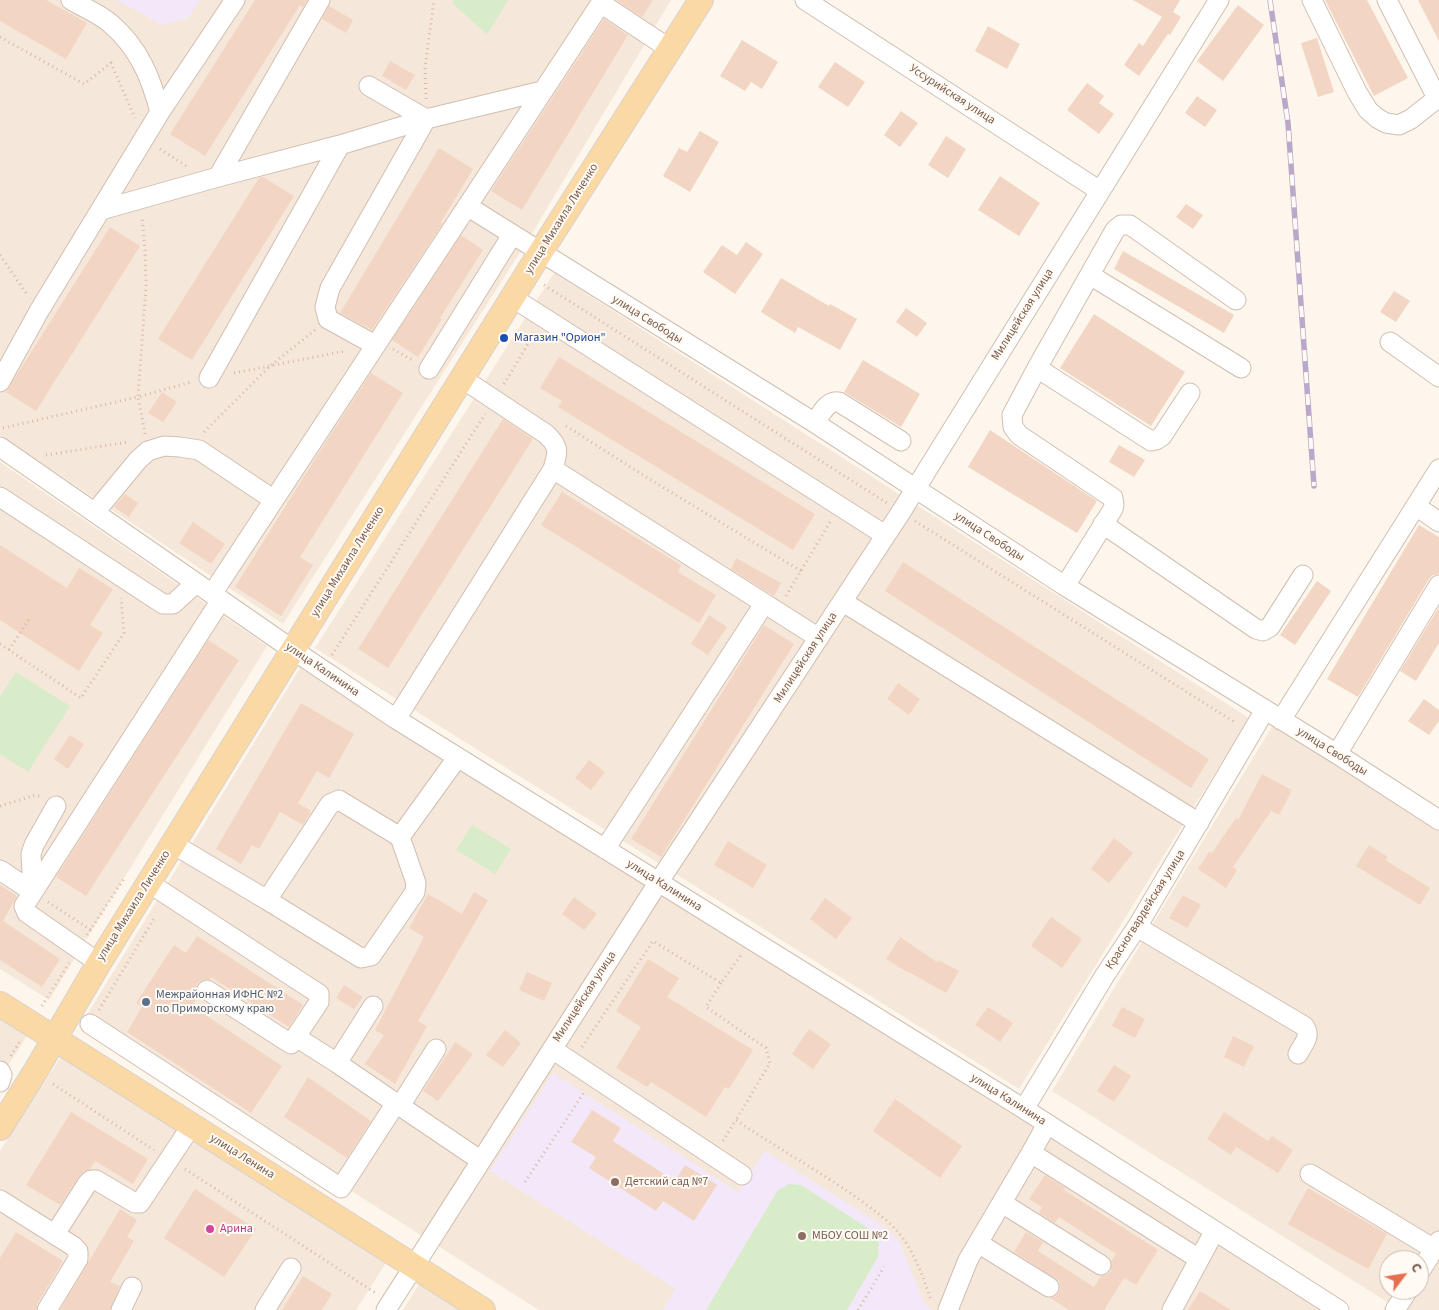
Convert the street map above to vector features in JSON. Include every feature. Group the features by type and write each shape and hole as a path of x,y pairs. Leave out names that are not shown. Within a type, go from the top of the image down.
{"main road":[{"name":"улица Михаила Личенко","path":"0,1128 292,650 540,253 701,0"},
{"name":"улица Ленина","path":"0,1004 483,1310"}],"street":[{"path":"71,0 110,22 124,36 147,70 153,84 160,112"},
{"path":"0,382 39,311 160,112 235,0"},
{"path":"214,178 320,0"},
{"name":"Уссурийская улица","path":"806,0 1100,191"},
{"name":"Милицейская улица","path":"388,1306 658,883 843,602 1219,0"},
{"path":"1312,0 1357,92 1368,110 1386,123 1399,124 1411,119 1438,98 1388,0"},
{"path":"100,962 27,913 24,906 217,597 274,500 598,6 605,6 670,49"},
{"path":"370,86 426,119"},
{"path":"101,210 340,145 426,119 542,91"},
{"path":"375,345 328,319 325,307 330,288 426,119"},
{"path":"209,378 340,145"},
{"name":"улица Свободы","path":"466,206 814,423 1065,586 1439,820"},
{"path":"1065,586 1113,509 1113,498 1019,436 1013,426 1012,415 1115,230 1121,225 1130,225 1236,300"},
{"path":"429,369 512,235"},
{"path":"1090,275 1241,368"},
{"path":"512,298 885,535"},
{"path":"1390,342 1439,377"},
{"path":"1037,368 1151,441 1162,436 1190,393"},
{"path":"396,719 553,469 558,452 555,442 546,434 462,379"},
{"path":"814,423 829,403 833,401 840,402 901,441"},
{"name":"улица Калинина","path":"0,446 292,650 456,758 1024,1109 1339,1310"},
{"path":"95,512 138,460 148,451 164,446 199,450 274,500"},
{"path":"553,469 819,638"},
{"path":"1281,720 1439,469"},
{"path":"0,498 163,604 173,604 196,583"},
{"path":"1416,506 1439,522"},
{"path":"1103,524 1248,623 1263,631 1270,627 1303,575"},
{"path":"1336,754 1439,585"},
{"path":"843,602 1199,823"},
{"path":"605,849 770,608"},
{"name":"Красногвардейская улица","path":"1024,1109 1137,926 1265,710"},
{"path":"400,837 456,758"},
{"path":"173,844 361,958 371,956 415,892 416,883 400,837 339,800 330,804 267,900"},
{"path":"33,892 31,854 56,806"},
{"path":"0,870 33,892"},
{"path":"149,883 319,994 319,1002 292,1044 207,990"},
{"path":"1137,926 1304,1026 1308,1036 1298,1054"},
{"path":"337,1064 373,1006"},
{"path":"90,1024 341,1188"},
{"path":"296,1037 480,1160"},
{"path":"325,1210 436,1049"},
{"path":"552,1049 742,1175"},
{"path":"0,1071 2,1076 0,1082"},
{"path":"940,1306 958,1282 978,1243 1032,1153 1046,1124"},
{"path":"55,1234 88,1182 96,1180 138,1204 142,1201 192,1125"},
{"path":"1032,1153 1199,1259"},
{"path":"1310,1174 1436,1245 1429,1257"},
{"path":"0,1200 55,1234 73,1246 78,1252 78,1259 47,1310"},
{"path":"1002,1204 1101,1265"},
{"path":"1172,1310 1214,1232"},
{"path":"978,1243 1049,1287"},
{"path":"265,1310 291,1268"},
{"path":"122,1310 132,1287"}],"path":[{"path":"426,119 425,68 434,0"},
{"path":"0,37 84,84 111,63 144,139 214,178"},
{"path":"140,200 145,250 146,286 138,396 146,440"},
{"path":"0,255 39,311"},
{"path":"323,671 544,318"},
{"path":"196,433 204,432 270,366 328,319"},
{"path":"0,428 209,378 375,345 391,348 429,369"},
{"path":"560,422 801,571"},
{"path":"44,456 137,441"},
{"path":"770,608 801,571 840,507"},
{"path":"0,644 81,698 124,633 118,576"},
{"path":"9,650 29,619"},
{"path":"33,892 91,930"},
{"path":"713,1156 770,1063 766,1048 706,1007 752,940"},
{"path":"572,1063 653,941 721,984"},
{"path":"35,1072 388,1306"},
{"path":"525,1182 594,1078"},
{"path":"736,1120 880,1214 905,1240 940,1306"},
{"path":"858,1310 884,1267"}],"shaded area":[{"path":"0,0 671,0 531,235 283,624 0,435"},
{"path":"117,0 200,0 188,18 162,25"},
{"path":"554,273 1249,718 1019,1089 315,648"},
{"path":"0,462 267,646 49,1000 0,969"},
{"path":"300,668 1324,1310 539,1310 83,1021"},
{"path":"1273,725 1439,831 1439,1310 1400,1310 1384,1300 1429,1300 1429,1250 1379,1250 1379,1297 1052,1091"},
{"path":"0,1016 28,1034 0,1078"},
{"path":"62,1055 389,1258 356,1310 0,1310 0,1151"},
{"path":"553,1073 738,1192 765,1151 888,1229 900,1243 923,1301 932,1310 663,1310 676,1289 490,1171"},
{"path":"422,1280 470,1310 403,1310"}],"green space":[{"path":"453,0 508,1 487,34 453,4"},
{"path":"16,672 70,706 28,772 0,754 0,697"},
{"path":"472,825 511,849 495,874 456,850"},
{"path":"789,1184 801,1185 874,1232 879,1243 878,1257 847,1310 706,1310 778,1190"}],"building":[{"path":"0,0 46,0 87,23 66,59 0,21"},
{"path":"255,0 307,0 303,7 300,5 205,156 170,134"},
{"path":"616,0 653,0 642,17"},
{"path":"1133,0 1180,0 1173,12 1181,17 1139,76 1124,65 1139,43 1143,46 1162,17"},
{"path":"1325,0 1367,0 1408,78 1374,96"},
{"path":"1418,0 1439,0 1439,41"},
{"path":"1238,5 1264,25 1223,81 1197,61"},
{"path":"329,6 353,20 346,33 322,19"},
{"path":"604,19 628,35 522,210 491,191"},
{"path":"988,26 1020,44 1007,69 975,51"},
{"path":"1317,38 1334,92 1318,97 1301,43"},
{"path":"742,40 778,62 762,89 751,82 745,91 720,76"},
{"path":"390,61 415,75 406,90 382,76"},
{"path":"835,62 865,82 848,107 818,87"},
{"path":"1087,83 1104,96 1099,103 1114,114 1099,134 1067,110"},
{"path":"1197,96 1217,110 1205,127 1185,113"},
{"path":"901,111 918,123 900,147 884,135"},
{"path":"700,131 719,142 690,192 663,176 679,148 687,152"},
{"path":"946,136 966,149 948,178 928,165"},
{"path":"439,148 473,169 441,222 443,223 372,330 340,313"},
{"path":"1000,176 1040,203 1019,236 978,210"},
{"path":"263,177 294,196 192,360 158,339 259,178"},
{"path":"1186,204 1203,215 1193,229 1176,217"},
{"path":"110,227 140,246 36,411 6,392"},
{"path":"461,235 483,250 418,357 392,340"},
{"path":"746,242 763,254 735,294 703,272 722,245 737,255"},
{"path":"1123,251 1234,315 1224,333 1114,269"},
{"path":"781,278 829,306 830,304 857,319 840,350 798,327 795,333 761,312"},
{"path":"1394,291 1410,301 1396,322 1380,312"},
{"path":"906,308 927,323 917,337 896,322"},
{"path":"1094,314 1185,372 1151,426 1060,368"},
{"path":"559,357 815,514 793,550 558,407 562,401 540,388"},
{"path":"863,360 920,394 901,427 844,392"},
{"path":"371,373 403,393 300,557 313,565 281,616 235,587"},
{"path":"162,392 177,402 163,422 148,413"},
{"path":"503,419 533,439 388,668 358,649"},
{"path":"990,430 1097,501 1077,533 968,467"},
{"path":"1119,445 1145,460 1134,477 1109,462"},
{"path":"562,492 681,565 678,572 716,595 699,623 541,525"},
{"path":"125,494 138,503 129,517 114,507"},
{"path":"193,522 225,544 211,564 179,543"},
{"path":"1419,525 1439,537 1439,574 1433,575 1429,579 1358,697 1327,679"},
{"path":"0,545 67,588 79,568 113,589 90,625 103,633 79,671 0,620"},
{"path":"736,558 781,583 774,596 731,569"},
{"path":"903,562 1209,759 1191,788 885,591"},
{"path":"1317,581 1331,591 1295,645 1280,635"},
{"path":"1439,607 1439,643 1416,681 1400,671"},
{"path":"709,615 727,627 708,655 691,644"},
{"path":"764,625 794,644 661,857 631,839"},
{"path":"208,640 239,660 86,896 56,877"},
{"path":"898,683 920,699 909,715 887,699"},
{"path":"1424,699 1439,710 1439,721 1429,735 1408,721"},
{"path":"301,703 354,734 329,778 317,771 298,803 311,811 303,825 280,812 259,849 252,845 241,864 216,849"},
{"path":"70,735 84,744 68,769 54,759"},
{"path":"589,760 605,772 591,790 575,778"},
{"path":"1262,774 1292,790 1279,815 1271,811 1233,867 1237,870 1226,888 1198,869 1209,852 1212,853 1236,818 1238,820"},
{"path":"1114,838 1133,853 1109,883 1091,869"},
{"path":"728,841 767,865 753,888 714,865"},
{"path":"1369,845 1388,857 1385,860 1430,888 1420,905 1356,866"},
{"path":"0,885 17,896 3,921 60,959 42,987 0,960"},
{"path":"474,892 488,900 418,1021 427,1026 395,1084 365,1064 384,1035 375,1030 424,937 409,928 428,894 462,914"},
{"path":"1183,895 1201,905 1187,928 1169,918"},
{"path":"574,897 597,914 584,930 562,914"},
{"path":"825,898 852,918 836,939 810,919"},
{"path":"1051,917 1082,939 1062,968 1031,946"},
{"path":"197,936 303,1005 289,1027 211,977 210,979 201,980 197,984 198,997 192,1006 282,1066 251,1113 127,1032 142,1007 136,1003 174,945 186,953"},
{"path":"900,937 937,962 938,960 959,971 946,993 886,959"},
{"path":"648,959 679,978 667,997 753,1050 729,1089 725,1087 706,1117 651,1082 647,1087 616,1068 641,1027 616,1011"},
{"path":"527,972 552,983 544,1001 519,990"},
{"path":"344,985 363,997 354,1009 336,998"},
{"path":"988,1007 1013,1023 1000,1042 975,1025"},
{"path":"1122,1007 1145,1019 1135,1038 1112,1026"},
{"path":"809,1029 831,1044 813,1069 792,1054"},
{"path":"505,1030 521,1043 503,1067 486,1055"},
{"path":"1233,1036 1254,1046 1244,1067 1224,1057"},
{"path":"455,1042 473,1054 438,1101 423,1091"},
{"path":"1114,1065 1131,1076 1114,1102 1097,1091"},
{"path":"308,1077 371,1121 347,1158 284,1117"},
{"path":"895,1099 962,1146 940,1178 873,1131"},
{"path":"592,1110 621,1128 613,1141 675,1181 685,1165 717,1185 694,1221 663,1201 656,1211 589,1168 596,1157 571,1142"},
{"path":"71,1112 148,1159 133,1184 95,1161 90,1169 83,1172 78,1178 60,1205 26,1185"},
{"path":"1224,1112 1268,1141 1272,1136 1293,1150 1278,1173 1236,1147 1231,1155 1207,1139"},
{"path":"1045,1175 1065,1188 1064,1190 1158,1250 1136,1285 1124,1278 1104,1310 1069,1310 1050,1298 1055,1297 1059,1292 1059,1281 1014,1252 1026,1232 1043,1242 1038,1251 1094,1287 1101,1276 1107,1275 1111,1271 1111,1261 1116,1254 1059,1217 1055,1223 1039,1213 1042,1207 1029,1199"},
{"path":"1308,1188 1387,1234 1368,1269 1288,1224"},
{"path":"195,1189 256,1229 224,1277 164,1238"},
{"path":"120,1209 137,1220 127,1237 134,1241 110,1282 120,1286 110,1310 60,1310"},
{"path":"16,1232 63,1261 37,1304 36,1310 0,1310 0,1258"},
{"path":"303,1276 332,1294 322,1310 282,1310"},
{"path":"1200,1291 1231,1310 1188,1310"}],"railway":[{"path":"1270,0 1288,123 1314,486"}],"place":[{"name":"Магазин \"Орион\"","path":"504,338"},
{"name":"Межрайонная ИФНС №2 по Приморскому краю","path":"146,1002"},
{"name":"Детский сад №7","path":"615,1182"},
{"name":"Арина","path":"210,1229"},
{"name":"МБОУ СОШ №2","path":"802,1236"}]}
